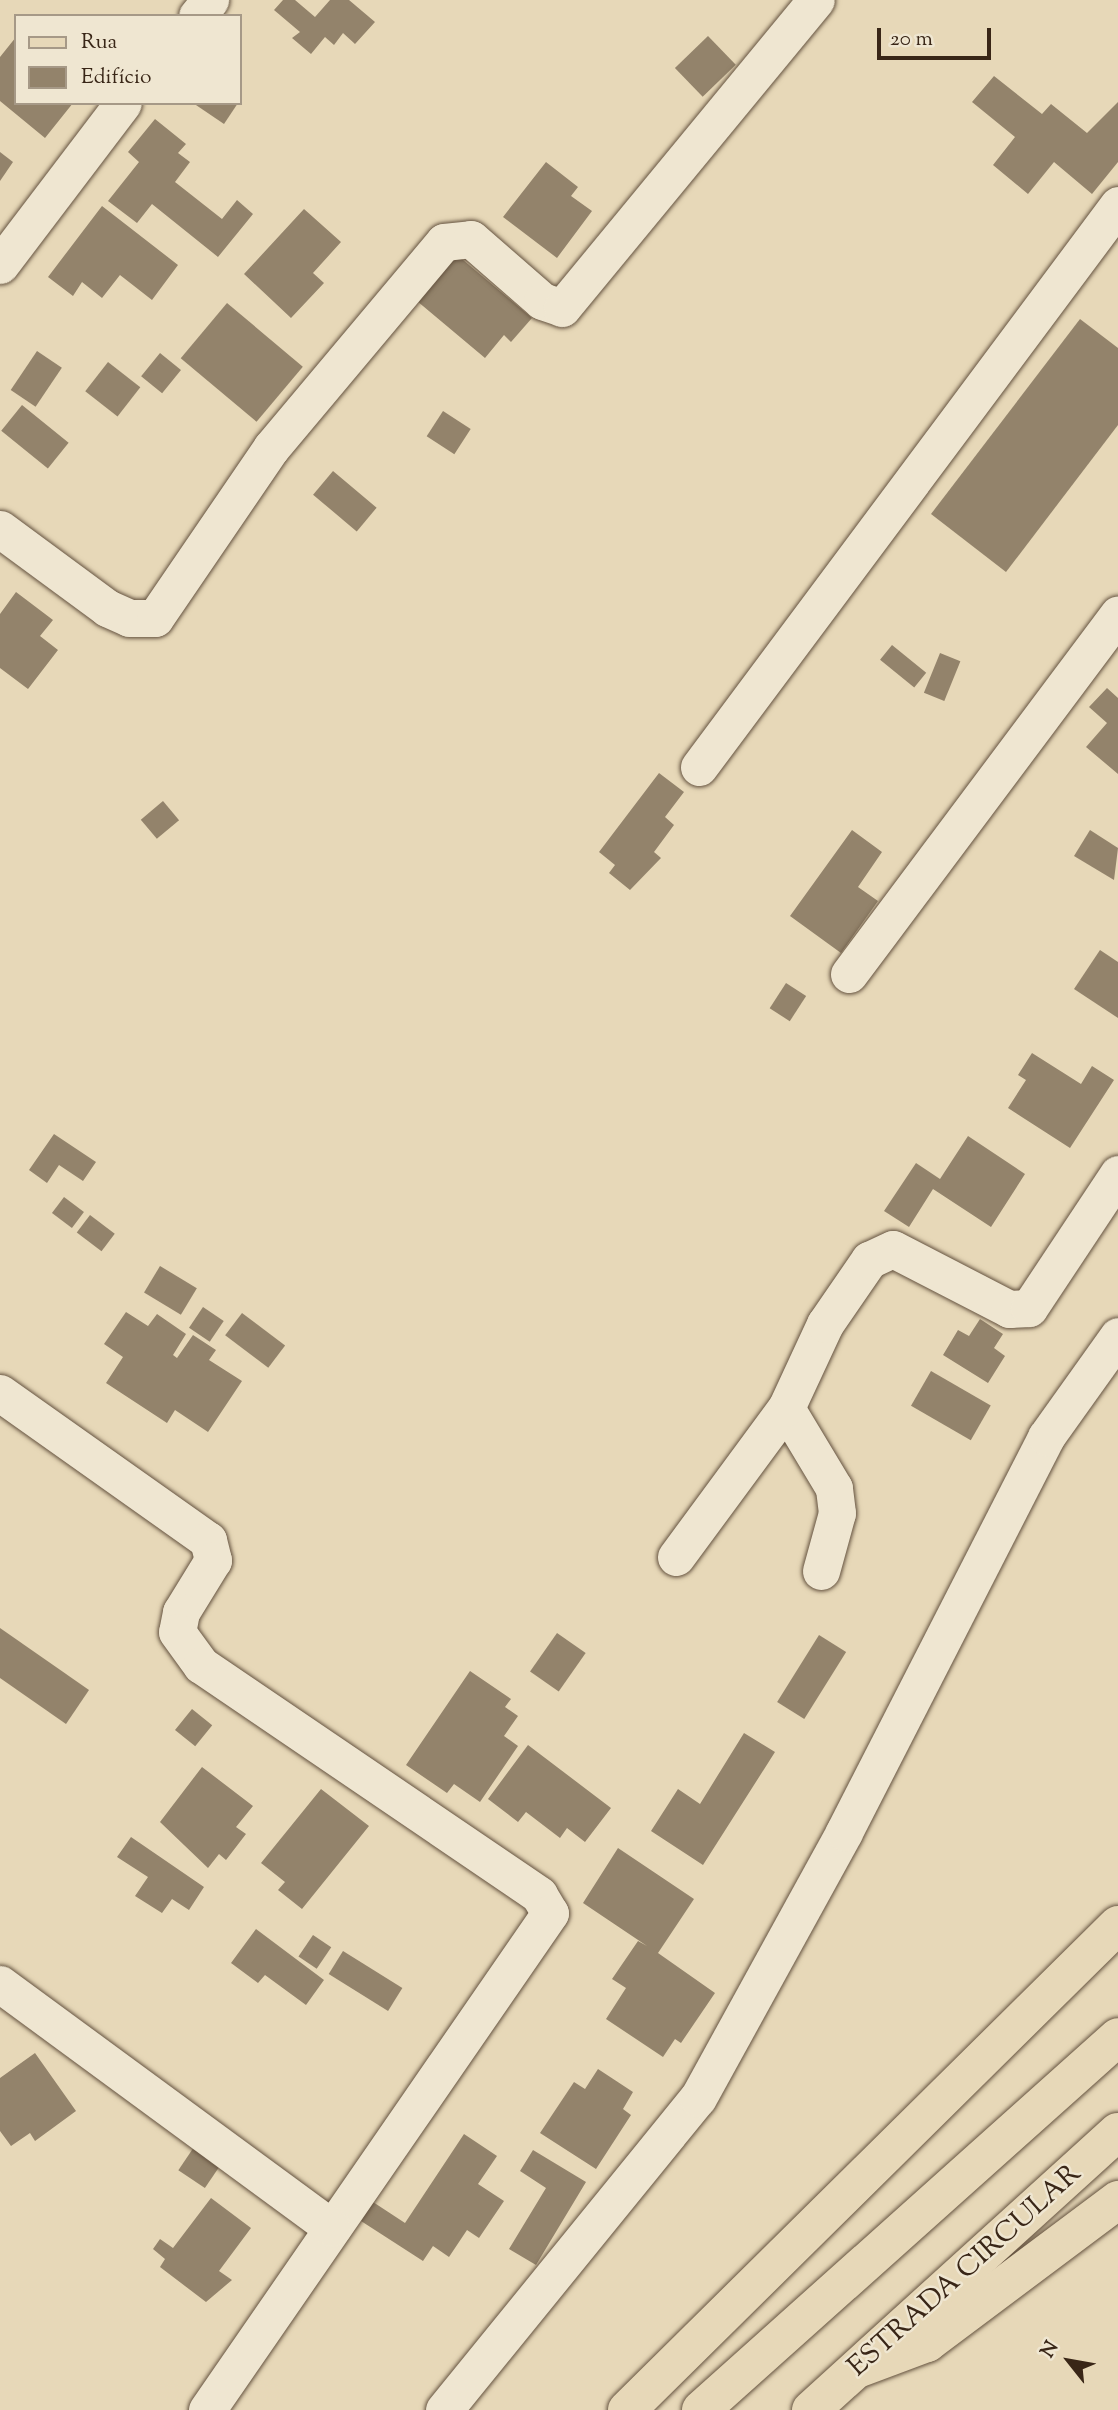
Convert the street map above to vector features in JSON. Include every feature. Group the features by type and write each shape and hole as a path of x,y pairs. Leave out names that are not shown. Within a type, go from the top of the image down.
{"main road":[{"path":"627,2410 1118,1925"},
{"path":"701,2410 1118,2037"},
{"name":"ESTRADA CIRCULAR","path":"811,2410 1118,2132"},
{"path":"860,2368 927,2343 1118,2200"}],"street":[{"path":"199,14 210,0"},
{"path":"0,528 107,608 130,618 155,618 271,448 444,242 471,239 542,301 562,308 816,0"},
{"path":"0,265 120,105"},
{"path":"699,767 1118,205"},
{"path":"849,974 1118,615"},
{"path":"676,1557 786,1408 825,1324 878,1252 893,1249 1009,1309 1029,1308 1118,1174"},
{"path":"444,2410 698,2098 844,1832 1046,1437 1118,1336"},
{"path":"0,1393 208,1540 213,1560 177,1632 201,1665 547,1902 550,1913 207,2410"},
{"path":"786,1408 834,1488 838,1513 821,1571"},
{"path":"0,1984 332,2228"}],"building":[{"path":"283,0 295,0 315,17 330,0 349,0 375,22 355,44 343,33 334,45 325,37 311,54 292,38 300,32 274,10"},
{"path":"708,36 736,65 703,97 675,68"},
{"path":"14,40 14,105 71,105 45,138 0,101 0,57"},
{"path":"994,76 1042,114 1051,104 1087,133 1118,102 1118,162 1092,194 1054,162 1028,194 993,165 1015,137 972,102"},
{"path":"196,105 237,105 224,124"},
{"path":"155,119 186,144 178,153 190,162 175,182 222,219 237,200 253,214 218,257 152,204 137,223 108,201 139,162 128,152"},
{"path":"0,152 13,162 0,181"},
{"path":"546,162 578,187 571,196 592,211 557,258 503,217"},
{"path":"102,206 178,265 152,300 120,275 102,298 82,282 73,296 48,277"},
{"path":"304,209 341,242 313,273 324,283 291,318 244,274"},
{"path":"456,254 532,318 511,342 504,335 485,358 417,301"},
{"path":"227,303 303,367 257,422 181,358"},
{"path":"1080,319 1118,348 1118,425 1006,572 931,514"},
{"path":"37,351 62,368 36,407 11,390"},
{"path":"160,353 181,370 162,393 141,376"},
{"path":"108,362 140,387 118,416 85,391"},
{"path":"22,405 69,443 48,468 1,431"},
{"path":"443,411 471,429 454,454 427,436"},
{"path":"333,471 377,508 357,531 313,495"},
{"path":"16,592 53,620 40,636 58,650 28,689 0,668 0,614"},
{"path":"892,645 926,673 914,687 880,660"},
{"path":"940,653 960,661 944,701 924,693"},
{"path":"1107,688 1118,698 1118,774 1086,747 1107,723 1089,707"},
{"path":"659,773 684,792 665,817 674,825 654,852 661,858 630,890 609,873 615,865 599,852"},
{"path":"163,801 179,820 157,839 141,820"},
{"path":"852,830 882,852 858,887 878,901 841,953 790,916"},
{"path":"1090,830 1118,848 1114,880 1074,856"},
{"path":"1100,950 1118,962 1118,1018 1074,989"},
{"path":"786,983 806,996 790,1021 770,1008"},
{"path":"1032,1053 1081,1084 1092,1066 1114,1080 1070,1148 1008,1108 1026,1080 1018,1075"},
{"path":"54,1134 96,1162 83,1181 59,1165 47,1183 29,1170"},
{"path":"968,1136 1025,1174 991,1227 933,1189 909,1227 884,1211 916,1163 940,1179"},
{"path":"64,1197 84,1212 72,1228 52,1213"},
{"path":"90,1215 115,1234 102,1251 77,1233"},
{"path":"160,1266 197,1288 181,1315 144,1293"},
{"path":"203,1307 224,1321 210,1342 189,1328"},
{"path":"126,1312 148,1326 157,1314 186,1334 173,1355 177,1358 193,1335 216,1350 209,1360 242,1381 208,1432 175,1410 167,1423 106,1383 123,1357 104,1344"},
{"path":"242,1313 285,1345 268,1368 225,1335"},
{"path":"980,1319 1003,1334 994,1348 1005,1356 988,1383 943,1355 958,1330 969,1336"},
{"path":"931,1371 991,1406 971,1440 911,1406"},
{"path":"0,1628 89,1690 66,1724 0,1678"},
{"path":"557,1633 586,1653 559,1692 530,1672"},
{"path":"819,1635 846,1652 804,1719 777,1702"},
{"path":"470,1671 511,1699 505,1707 518,1716 504,1736 518,1746 480,1802 454,1784 447,1793 406,1765"},
{"path":"192,1709 212,1725 195,1746 175,1730"},
{"path":"744,1733 775,1752 703,1865 651,1831 678,1789 700,1804"},
{"path":"528,1745 611,1808 585,1842 567,1828 560,1838 526,1812 518,1822 488,1799"},
{"path":"202,1767 253,1806 236,1827 246,1834 226,1860 219,1854 208,1868 160,1822"},
{"path":"321,1789 369,1826 302,1909 278,1890 285,1882 261,1863"},
{"path":"131,1837 204,1887 189,1910 172,1899 162,1913 135,1896 148,1877 117,1857"},
{"path":"618,1848 694,1899 658,1953 715,1993 681,2043 675,2039 663,2057 606,2019 626,1988 612,1979 638,1941 647,1946 583,1903"},
{"path":"256,1929 324,1980 306,2005 265,1975 258,1983 231,1963"},
{"path":"313,1935 331,1947 317,1969 298,1957"},
{"path":"343,1951 402,1988 388,2011 329,1974"},
{"path":"35,2053 76,2111 35,2141 30,2133 11,2146 0,2131 0,2078"},
{"path":"598,2069 633,2092 623,2109 631,2115 596,2169 540,2133 574,2082 585,2089"},
{"path":"464,2134 497,2156 478,2184 504,2201 479,2238 467,2230 449,2257 433,2246 423,2261 361,2221 373,2202 405,2223"},
{"path":"194,2147 221,2165 205,2188 178,2170"},
{"path":"533,2150 586,2182 536,2265 509,2249 546,2188 520,2171"},
{"path":"211,2198 251,2228 219,2271 232,2280 206,2302 160,2267 165,2259 153,2249 160,2239 173,2248"}]}
